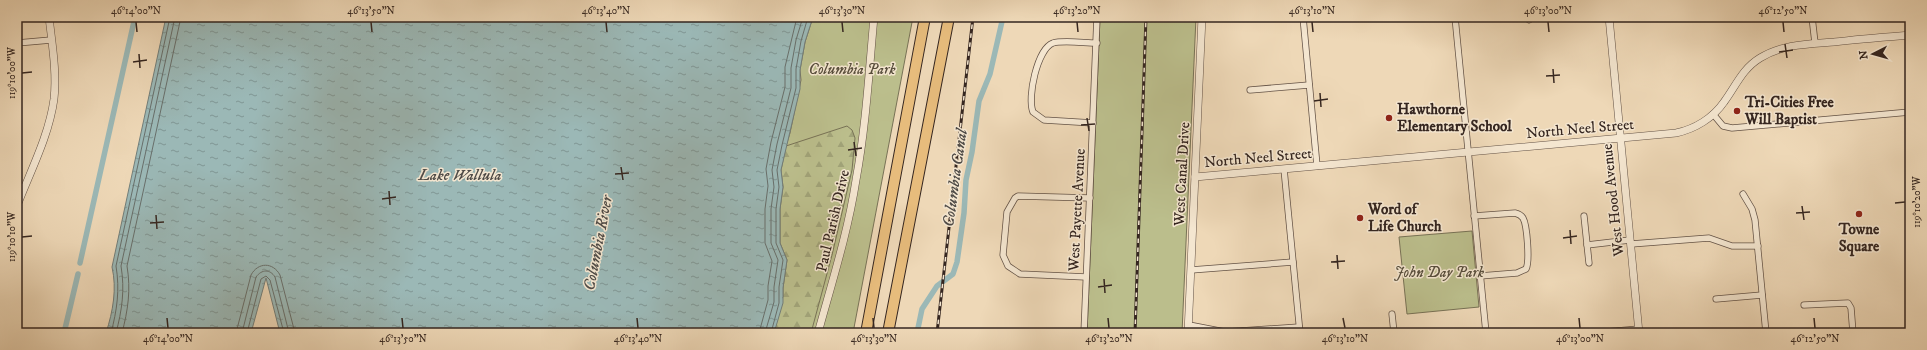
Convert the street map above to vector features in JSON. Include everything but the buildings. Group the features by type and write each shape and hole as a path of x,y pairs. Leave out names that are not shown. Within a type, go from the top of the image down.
{"highway":[{"path":"866,333 925,17"},
{"path":"888,333 949,17"}],"street":[{"path":"17,206 46,130 52,109 55,76 49,17"},
{"name":"Paul Parish Drive","path":"818,333 849,217 856,181 863,133 874,17"},
{"name":"West Payette Avenue","path":"1084,333 1097,17"},
{"name":"West Canal Drive","path":"1189,329 1202,17"},
{"path":"1303,17 1317,166"},
{"path":"1455,17 1486,333"},
{"name":"West Hood Avenue","path":"1609,17 1639,331"},
{"path":"1812,17 1814,43"},
{"name":"North Neel Street","path":"1195,177 1620,139 1682,132 1695,127 1713,114 1724,103 1740,75 1754,62 1779,49 1814,43 1910,35"},
{"path":"17,43 51,40"},
{"path":"1093,123 1044,120 1033,112 1031,97 1040,55 1048,46 1059,42 1097,43"},
{"path":"1250,90 1309,85"},
{"path":"1713,114 1723,126 1732,128 1910,112"},
{"path":"1189,329 1232,333 1299,330 1284,169"},
{"path":"1743,194 1754,214 1766,333"},
{"path":"1086,277 1020,274 1008,266 1003,255 1007,212 1015,198 1018,196 1090,198"},
{"path":"1474,216 1515,213 1522,217 1525,223 1528,262 1526,269 1521,272 1480,276"},
{"path":"1584,216 1589,263"},
{"path":"1587,245 1709,238 1732,246 1758,246"},
{"path":"1191,270 1293,262"},
{"path":"1716,299 1762,294"},
{"path":"1804,305 1848,303 1851,308 1853,333"},
{"path":"1392,314 1394,333"},
{"path":"1592,333 1639,331"}],"green space":[{"name":"Columbia Park","path":"813,17 913,17 853,333 774,333 780,243 780,209 786,146 801,80 800,70 805,42"},
{"path":"1100,17 1196,17 1182,333 1087,333"},
{"path":"847,126 852,130 855,138 852,170 832,255 811,333 774,333 783,296 787,260 780,243 780,209 783,187 781,170 786,146"},
{"name":"John Day Park","path":"1472,231 1479,307 1407,314 1399,237"}],"water":[{"name":"Lake Wallula","path":"166,17 813,17 805,42 800,70 800,89 781,170 783,187 780,209 780,243 787,260 783,288 783,303 774,333 280,333 266,278 251,333 106,333 114,300 112,267"}],"waterway":[{"path":"80,263 135,17"},
{"name":"Columbia Canal","path":"917,333 922,309 937,286 953,274 957,262 964,213 966,180 972,152 979,101 990,74 1003,17"},
{"path":"64,333 78,274"}],"railway":[{"path":"937,333 973,17"},
{"path":"1135,333 1146,17"}],"place":[{"name":"Tri-Cities Free Will Baptist","path":"1737,111"},
{"name":"Hawthorne Elementary School","path":"1389,118"},
{"name":"Towne Square","path":"1859,214"},
{"name":"Word of Life Church","path":"1360,218"}],"water label":[{"name":"Columbia River","path":"598,243"}]}
